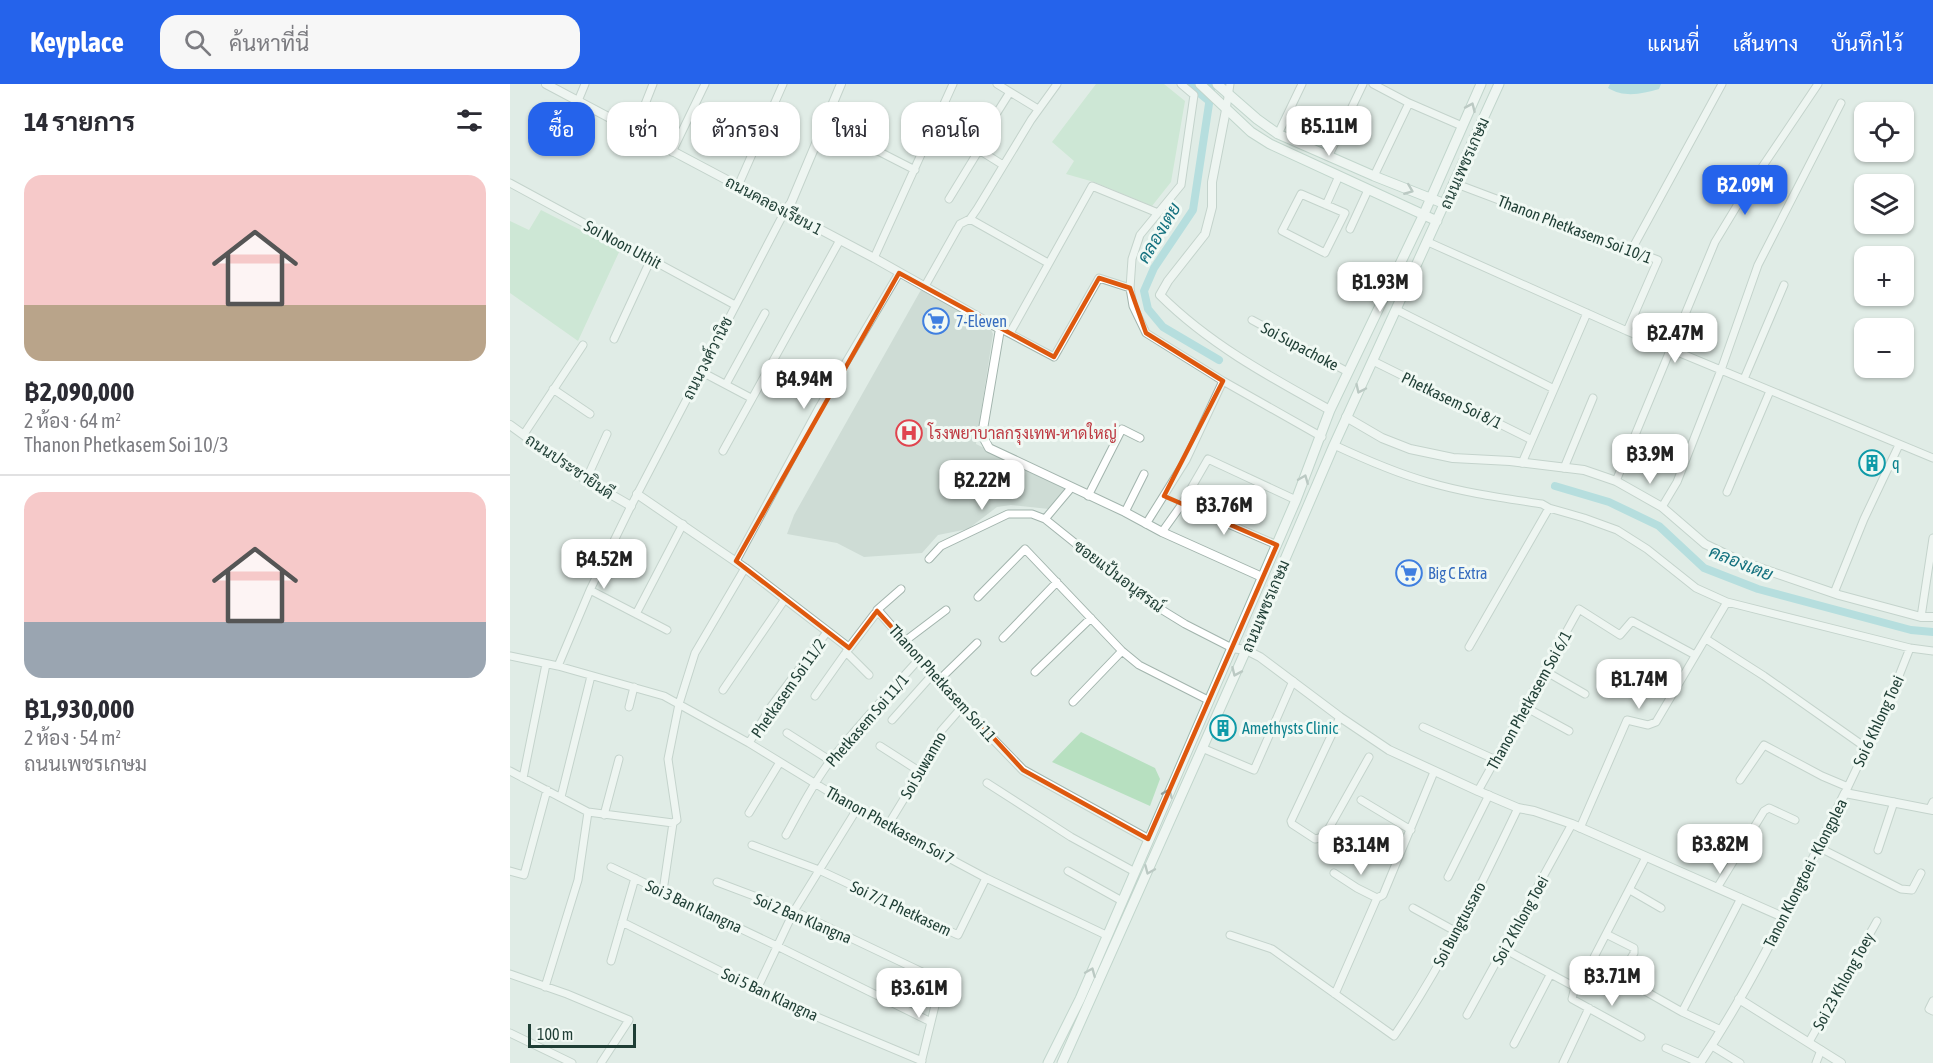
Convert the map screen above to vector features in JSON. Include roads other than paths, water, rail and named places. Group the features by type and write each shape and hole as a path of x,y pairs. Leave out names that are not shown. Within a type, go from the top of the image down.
{"main road":[{"path":"1200,84 1251,132 1270,144 1437,221"},
{"path":"1217,84 1278,134 1444,204"},
{"name":"ถนนเพชรเกษม","path":"1048,1063 1080,999 1277,545 1322,437 1330,410 1423,216 1482,84"},
{"name":"ถนนเพชรเกษม","path":"1062,1063 1246,650 1346,417 1499,84"},
{"path":"1080,999 1089,1004"}],"street":[{"name":"ถนนคลองเรียน 1","path":"546,84 607,117"},
{"path":"578,101 585,84"},
{"path":"645,102 652,84"},
{"path":"679,138 705,84"},
{"path":"738,186 783,84"},
{"path":"785,211 791,203 842,84"},
{"path":"874,258 953,84"},
{"path":"997,84 1038,109"},
{"path":"925,286 960,224 970,219 1038,109 1057,84"},
{"path":"1181,84 1194,94 1181,185 1140,235 1132,259 1130,288 1133,306 1146,333 1223,381 1322,437"},
{"path":"1230,84 1212,182 1212,207 1204,234 1160,295 1212,340 1330,410"},
{"path":"1278,134 1302,84"},
{"path":"1329,155 1363,84"},
{"path":"1373,84 1408,103 1462,126"},
{"path":"1632,249 1722,84"},
{"path":"1616,481 1715,242 1744,194 1818,84"},
{"path":"1001,106 1010,92"},
{"path":"1374,176 1408,103"},
{"path":"1662,507 1677,482 1721,370 1758,265 1841,103"},
{"path":"949,199 979,150 1003,165"},
{"name":"ถนนคลองเรียน 1","path":"679,156 874,258 1000,329"},
{"path":"888,156 915,170"},
{"path":"1326,205 1339,176"},
{"name":"Thanon Phetkasem Soi 10/1","path":"1454,183 1658,260 1627,331"},
{"name":"Soi Noon Uthit","path":"510,184 735,305"},
{"path":"1010,333 1092,186 1158,213"},
{"path":"1350,230 1368,190"},
{"path":"1301,194 1326,205 1345,213 1325,253 1282,231 1301,194"},
{"name":"ถนนวงศ์วานิช","path":"558,666 590,590 631,506 785,211"},
{"path":"970,219 1048,263"},
{"path":"723,451 840,240"},
{"path":"1428,242 1627,331 1933,458"},
{"path":"614,339 651,259"},
{"path":"736,561 820,406 899,273"},
{"path":"1130,288 1099,278 1054,357 1000,329 982,435 989,448 1125,512 1162,532 1262,577"},
{"path":"1744,379 1784,285"},
{"path":"1397,309 1554,389"},
{"path":"1522,464 1587,312"},
{"path":"726,384 765,313"},
{"name":"Soi Supachoke","path":"1251,320 1348,372"},
{"path":"524,434 583,345"},
{"name":"Phetkasem Soi 8/1","path":"1373,361 1532,440"},
{"path":"700,371 751,398"},
{"path":"1146,524 1186,460 1223,381"},
{"path":"553,389 590,414"},
{"path":"1727,492 1770,391"},
{"path":"1564,468 1593,398"},
{"path":"1346,417 1382,438 1410,448 1453,458 1510,460 1522,464 1584,470 1616,481 1662,507 1705,544 1740,561 1834,593 1921,617 1933,617"},
{"name":"ถนนประชายินดี","path":"510,425 586,480 631,506"},
{"path":"1088,496 1122,429 1140,438"},
{"path":"586,480 607,434"},
{"path":"1334,445 1427,482 1490,497 1542,504 1617,530 1647,549 1696,588 1727,602 1910,648 1933,651"},
{"path":"1834,593 1864,519 1899,445"},
{"path":"1162,532 1182,504 1208,459 1296,500"},
{"path":"1125,512 1144,474"},
{"path":"928,559 941,546 1008,514 1032,514 1045,519 1071,488"},
{"path":"637,494 736,561 785,598 847,650 869,675"},
{"path":"1182,504 1277,545"},
{"path":"1469,647 1549,508"},
{"name":"ซอยแป้นอนุสรณ์","path":"1045,519 1146,600 1185,624 1232,648"},
{"path":"636,614 683,524"},
{"path":"1921,617 1933,538"},
{"path":"978,597 1025,549 1122,651 1139,664 1208,700"},
{"path":"663,891 673,824 677,820 668,759 679,704 695,653 745,568"},
{"path":"1003,638 1057,582"},
{"path":"590,590 667,630"},
{"path":"877,610 901,590"},
{"path":"723,690 785,598"},
{"path":"1695,655 1727,602"},
{"name":"Thanon Phetkasem Soi 6/1","path":"1478,791 1579,609 1620,635 1632,621 1695,655"},
{"name":"Thanon Phetkasem Soi 11","path":"847,650 877,610 962,707 1023,770 1148,839"},
{"path":"905,641 946,610"},
{"path":"1035,672 1091,618"},
{"name":"Phetkasem Soi 11/2","path":"749,743 770,708 827,632"},
{"path":"1706,639 1764,676 1865,747"},
{"path":"892,720 936,677 977,643"},
{"path":"1232,648 1246,650 1260,657 1340,717 1389,750 1434,772 1518,808 1534,811 1576,826 1784,917"},
{"name":"Soi 6 Khlong Toei","path":"1846,790 1891,696 1910,648"},
{"path":"815,696 847,650"},
{"path":"1072,702 1122,651"},
{"name":"Soi 2 Khlong Toei","path":"1467,1015 1576,826 1627,720 1648,726 1656,722 1695,655"},
{"name":"Thanon Phetkasem Soi 7","path":"510,656 558,666 664,696 749,743 857,809 986,878 1106,935"},
{"name":"Phetkasem Soi 11/1","path":"786,835 815,783 831,761 920,658"},
{"path":"524,778 546,664"},
{"path":"1545,671 1585,694"},
{"path":"561,797 591,676"},
{"path":"1202,748 1254,770 1293,681"},
{"path":"629,707 634,687"},
{"name":"Soi Suwanno","path":"888,825 938,743 941,731 962,707"},
{"path":"1525,707 1569,731"},
{"path":"1340,717 1291,820 1293,824 1315,839 1324,837 1369,757"},
{"path":"1423,727 1496,760"},
{"path":"787,733 831,761"},
{"path":"1740,780 1764,745 1846,790"},
{"path":"880,746 919,771"},
{"path":"604,815 619,759"},
{"path":"749,813 780,762"},
{"path":"510,771 588,812 673,824"},
{"path":"1230,935 1272,949 1335,994 1377,898 1383,895 1434,772"},
{"path":"987,783 1071,837 1135,872"},
{"path":"510,871 524,875 547,790"},
{"name":"Tanon Klongtoei - Klongplea","path":"1700,1063 1712,1046 1784,917 1846,790 1894,802 1932,807"},
{"path":"1448,878 1489,795"},
{"path":"1361,800 1410,830"},
{"path":"1878,850 1894,802"},
{"name":"Soi Bungtussaro","path":"1335,994 1394,1036 1412,1011 1482,883 1518,808"},
{"path":"1717,888 1764,811 1769,808 1795,820"},
{"path":"757,989 794,911 857,809"},
{"path":"545,987 578,880 588,812"},
{"path":"752,845 819,870"},
{"path":"1818,847 1901,889 1912,890 1920,873"},
{"path":"1641,1037 1572,999 1575,987 1592,961 1646,857"},
{"name":"Soi 3 Ban Klangna","path":"611,867 931,1022"},
{"name":"Soi 7/1 Phetkasem","path":"819,870 958,935 986,878"},
{"path":"1068,872 1122,901"},
{"path":"1334,873 1377,898"},
{"path":"611,961 635,878"},
{"name":"Soi 2 Ban Klangna","path":"717,882 794,911 941,981 922,1062"},
{"path":"1630,890 1661,908"},
{"path":"1682,1012 1741,898"},
{"path":"1413,908 1455,931"},
{"name":"Soi 23 Khlong Toey","path":"1809,1042 1877,921"},
{"name":"Soi 5 Ban Klangna","path":"622,922 786,1004 922,1062"},
{"path":"1606,934 1634,948 1634,953 1626,965"},
{"path":"1504,949 1575,987"},
{"path":"1592,961 1682,1012 1721,1030"},
{"path":"510,974 629,1020 601,1063"},
{"path":"1514,1044 1550,975"},
{"path":"1739,999 1841,1063"},
{"path":"1933,1001 1929,1009 1933,1011"},
{"path":"1563,1063 1589,1008"},
{"path":"510,1032 572,1063"},
{"path":"1712,1046 1740,1063"},
{"path":"1666,1048 1700,1063"},
{"path":"1816,1063 1821,1050"}],"water":[{"path":"1610,84 1661,84 1659,89 1633,94 1614,91 1608,88"}],"waterway":[{"path":"1188,84 1209,101"},
{"name":"คลองเตย","path":"1212,84 1193,210 1154,268 1144,291 1148,309 1163,327 1219,360"},
{"name":"คลองเตย","path":"1555,486 1609,502 1659,526 1704,568 1758,589 1911,630 1933,632"}],"place":[{"name":"7-Eleven","path":"936,321"},
{"name":"โรงพยาบาลกรุงเทพ-หาดใหญ่","path":"909,433"},
{"name":"q","path":"1872,463"},
{"name":"Big C Extra","path":"1409,573"},
{"name":"Amethysts Clinic","path":"1223,728"}]}
